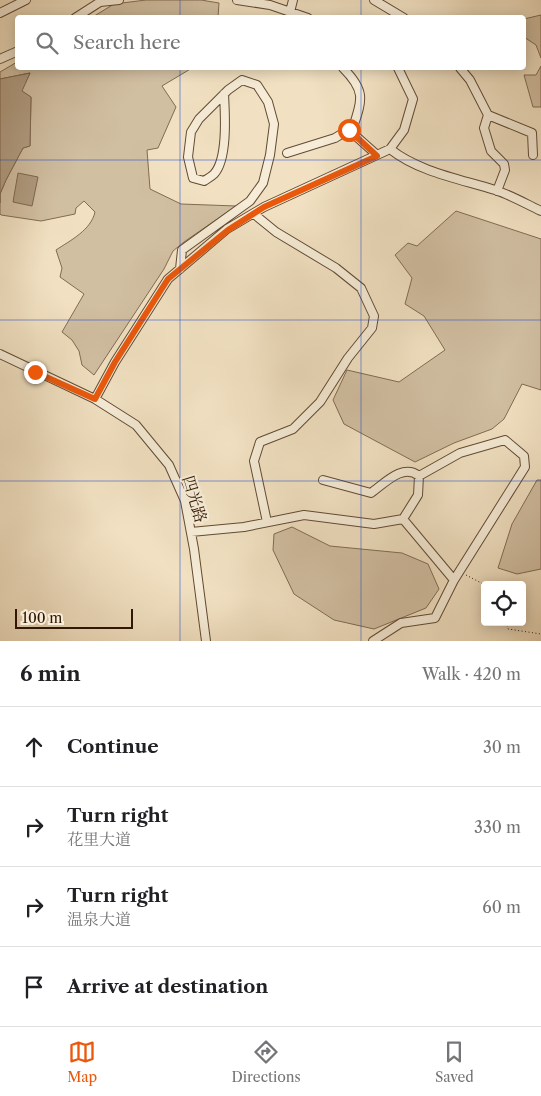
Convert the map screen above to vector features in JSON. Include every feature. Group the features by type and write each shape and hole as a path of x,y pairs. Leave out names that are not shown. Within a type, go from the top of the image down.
{"street":[{"path":"0,13 26,0"},
{"path":"79,15 100,1 119,0"},
{"path":"237,0 270,5 299,15"},
{"path":"290,12 293,0"},
{"path":"376,1 399,15"},
{"path":"0,59 15,52"},
{"path":"287,153 335,138 354,128 362,95 356,80 345,70"},
{"path":"95,399 115,362 168,279 228,230 264,207 390,149 404,130 413,99 399,70"},
{"path":"462,70 470,80 488,115 532,133 533,155"},
{"path":"180,269 182,250 250,201 263,183 270,155 274,124 268,102 257,85 242,80 224,94 199,119 191,132 188,157 193,178 204,181 215,174 222,156 226,131 224,94"},
{"path":"488,115 484,128 491,151 504,164 506,170 497,191"},
{"path":"349,130 377,156"},
{"path":"390,149 402,158 451,177 497,191 541,211"},
{"path":"254,214 276,232 336,268 361,288 374,316 372,328 348,358 320,402 293,429 260,442 254,461 267,522"},
{"name":"四光路","path":"0,354 95,399 136,425 169,465 185,501 206,641"},
{"path":"374,641 401,623 434,618 454,580 525,466 524,456 505,440 460,453 419,476"},
{"path":"323,480 372,494 400,472 414,472 419,476"},
{"path":"191,532 244,527 304,515 374,524 403,519 418,495 419,476"},
{"path":"403,519 454,580"}],"path":[{"path":"459,572 481,583"},
{"path":"507,626 508,629 541,634"}],"shaded area":[{"path":"146,0 201,0 219,3 218,15 96,15 114,4"},
{"path":"541,15 541,58 536,45 526,38 526,19"},
{"path":"15,63 15,70 189,70 162,86 176,107 158,148 147,150 150,189 181,204 236,206 173,251 164,269 94,375 82,365 79,351 72,340 62,332 84,294 60,277 62,268 56,250 85,229 95,212 84,201 76,208 75,214 41,221 0,214 0,194 6,180 23,148 30,146 31,97 21,91 30,73 0,79 0,72"},
{"path":"541,66 541,107 533,107 524,75 536,75"},
{"path":"30,73 22,91 31,97 30,146 23,148 0,194 0,79"},
{"path":"18,173 38,177 32,206 13,202"},
{"path":"456,211 541,239 541,390 522,384 504,419 492,429 454,443 415,462 344,424 333,400 347,370 399,382 445,350 424,316 405,304 412,278 395,255 408,243 417,246"},
{"path":"537,480 541,480 541,569 517,574 498,568 512,524"},
{"path":"292,527 330,546 402,553 428,564 439,589 426,608 374,629 334,620 294,594 273,550 274,534"}],"route":[{"path":"35,372 95,399 115,362 168,279 228,230 264,207 377,156 349,130"}]}
